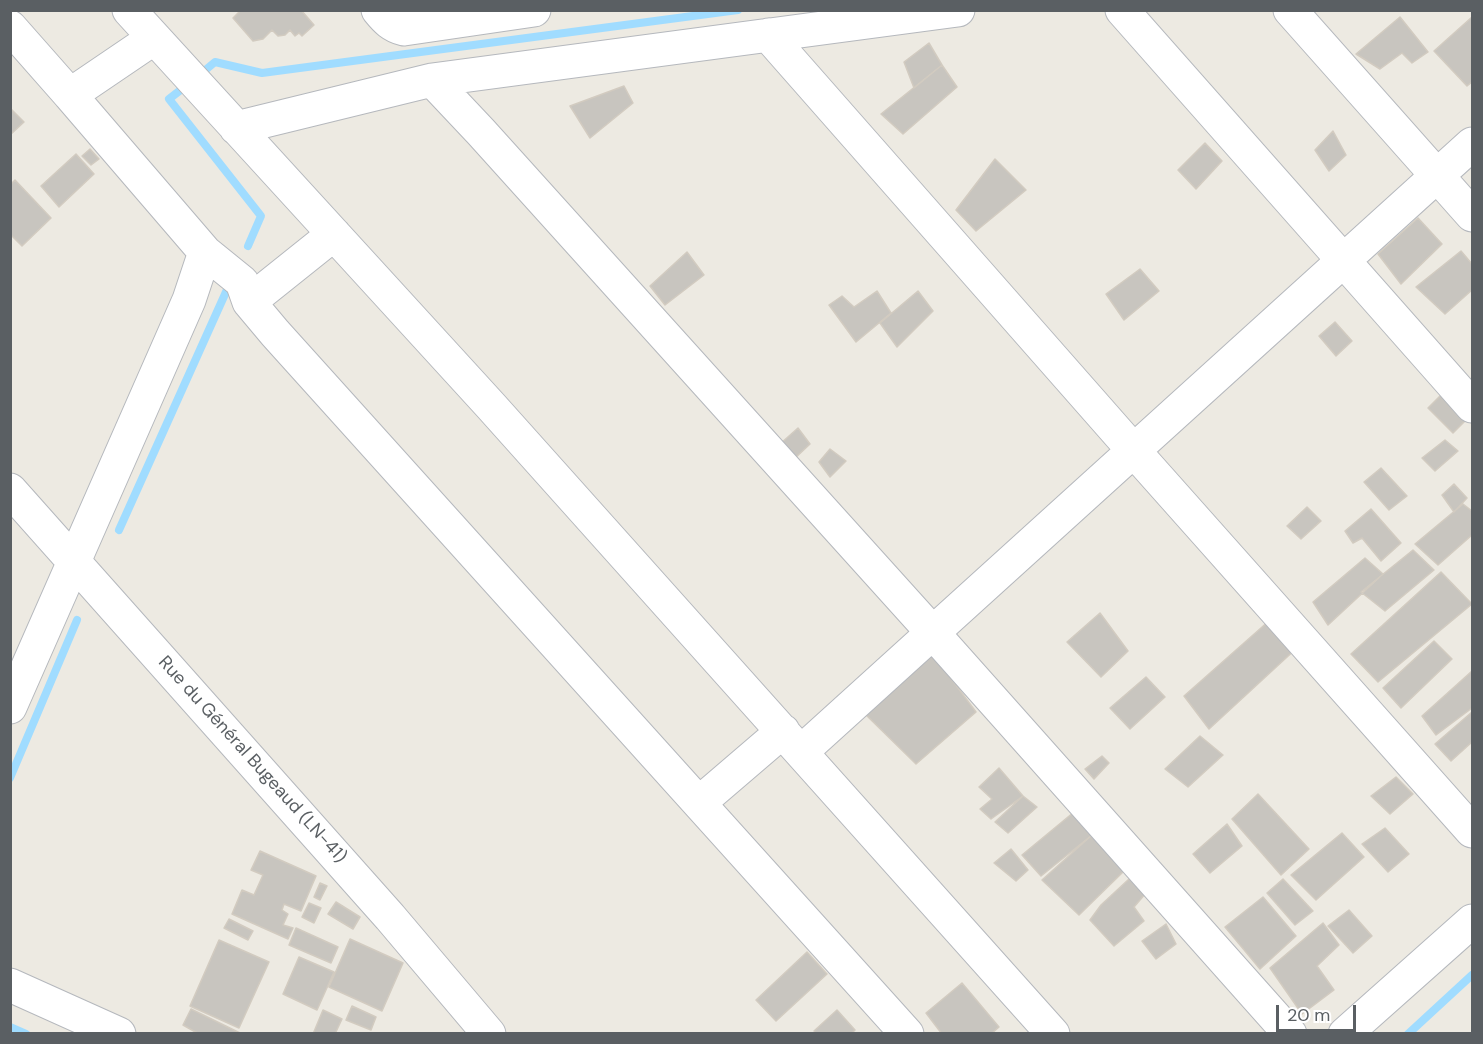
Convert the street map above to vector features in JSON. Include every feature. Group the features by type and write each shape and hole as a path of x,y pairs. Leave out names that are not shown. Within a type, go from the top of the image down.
{"street":[{"path":"129,10 499,414 1053,1034"},
{"path":"378,10 387,22 404,29 534,10"},
{"path":"1122,10 1473,406"},
{"path":"1290,10 1473,215"},
{"path":"236,128 432,80 954,11"},
{"path":"10,27 205,252 242,282 249,302 275,333 907,1034"},
{"path":"768,34 1134,451 1473,831"},
{"path":"70,95 154,38"},
{"path":"432,80 933,633 1290,1034"},
{"path":"699,803 792,741 933,633 1473,144"},
{"path":"249,302 334,234"},
{"path":"10,707 189,300 205,252"},
{"name":"Rue du Général Bugeaud (LN-41)","path":"10,490 76,561 390,917 489,1034"},
{"path":"1346,1034 1473,921"},
{"path":"10,985 119,1034"}],"building":[{"path":"241,10 301,10 314,25 302,36 299,33 295,36 290,30 285,35 278,36 272,30 263,39 253,41 233,18"},
{"path":"1400,17 1428,52 1412,63 1402,53 1380,69 1356,54"},
{"path":"1472,17 1472,82 1467,86 1434,51"},
{"path":"929,43 942,65 914,88 904,62"},
{"path":"942,65 957,87 903,134 881,114"},
{"path":"624,86 633,103 590,138 570,106"},
{"path":"10,108 24,122 10,135"},
{"path":"1333,131 1346,155 1329,171 1315,150"},
{"path":"1205,143 1222,161 1196,189 1178,170"},
{"path":"90,149 99,159 91,165 82,156"},
{"path":"76,154 94,174 59,207 41,186"},
{"path":"995,159 1026,190 976,231 956,210"},
{"path":"15,180 51,218 22,246 10,234 10,185"},
{"path":"1418,218 1442,244 1401,284 1378,254"},
{"path":"1461,251 1472,264 1472,290 1445,314 1416,287"},
{"path":"687,252 704,275 665,305 650,286"},
{"path":"1140,269 1159,291 1124,320 1106,294"},
{"path":"877,291 891,313 856,342 829,305 842,296 854,307"},
{"path":"918,291 933,311 897,347 880,323"},
{"path":"1335,322 1352,341 1336,356 1319,336"},
{"path":"1442,394 1466,420 1453,433 1428,408"},
{"path":"798,428 810,444 793,460 780,444"},
{"path":"1445,440 1458,451 1435,471 1422,458"},
{"path":"830,449 846,461 830,477 819,462"},
{"path":"1381,468 1407,496 1389,510 1364,482"},
{"path":"1454,484 1467,498 1454,512 1442,495"},
{"path":"1463,504 1472,511 1472,535 1438,565 1415,544"},
{"path":"1307,507 1321,521 1301,539 1287,526"},
{"path":"1371,509 1401,543 1381,561 1362,538 1353,543 1345,531"},
{"path":"1413,550 1434,570 1385,611 1361,592"},
{"path":"1365,558 1383,574 1328,625 1313,602"},
{"path":"1441,572 1472,604 1378,682 1351,654"},
{"path":"1100,613 1128,651 1101,677 1067,642"},
{"path":"1270,620 1299,646 1209,729 1184,696"},
{"path":"1434,641 1452,659 1401,708 1383,688"},
{"path":"932,653 976,712 916,764 864,713"},
{"path":"1472,671 1472,708 1436,735 1422,716"},
{"path":"1146,677 1165,697 1130,729 1110,708"},
{"path":"1472,712 1472,742 1451,761 1435,744"},
{"path":"1200,736 1223,755 1188,787 1165,769"},
{"path":"1102,756 1109,763 1094,779 1085,769"},
{"path":"999,768 1023,796 991,819 980,809 992,799 979,787"},
{"path":"1396,777 1413,794 1390,814 1371,796"},
{"path":"1258,794 1309,849 1281,875 1232,819"},
{"path":"1023,796 1037,807 1008,833 995,822"},
{"path":"1074,812 1092,835 1041,876 1022,855"},
{"path":"1227,824 1242,846 1210,873 1193,854"},
{"path":"1385,828 1409,854 1388,872 1362,844"},
{"path":"1342,833 1364,857 1316,900 1291,875"},
{"path":"1092,835 1124,871 1079,915 1042,880"},
{"path":"1011,849 1028,870 1016,881 994,863"},
{"path":"260,851 316,876 301,911 284,904 282,910 288,914 283,925 293,928 288,939 232,914 242,890 254,895 263,875 251,870"},
{"path":"1129,879 1146,893 1134,907 1144,921 1114,946 1090,920 1101,905"},
{"path":"1283,879 1313,911 1295,925 1267,893"},
{"path":"320,883 327,886 320,900 314,897"},
{"path":"1263,897 1296,936 1260,969 1225,927"},
{"path":"336,902 360,917 353,929 328,914"},
{"path":"309,903 321,908 314,923 302,917"},
{"path":"1349,910 1372,936 1353,953 1328,926"},
{"path":"229,919 253,931 248,940 224,928"},
{"path":"1323,923 1339,945 1317,966 1334,990 1302,1014 1270,968"},
{"path":"1166,924 1176,944 1156,959 1142,941"},
{"path":"296,928 338,947 331,963 289,945"},
{"path":"350,939 403,963 382,1011 329,987"},
{"path":"219,940 269,962 239,1028 190,1006"},
{"path":"807,952 827,974 776,1021 756,1000"},
{"path":"299,957 334,972 317,1010 283,994"},
{"path":"962,983 999,1027 991,1034 942,1034 926,1013"},
{"path":"352,1006 376,1017 371,1030 346,1020"},
{"path":"191,1009 242,1034 199,1034 183,1025"},
{"path":"323,1010 342,1019 335,1034 313,1034"},
{"path":"837,1010 855,1030 851,1034 817,1034 814,1031"}],"waterway":[{"path":"197,77 215,62 262,73 738,10"},
{"path":"187,85 169,99 261,216 248,246"},
{"path":"119,530 230,283"},
{"path":"10,778 77,620"},
{"path":"1408,1034 1472,975"},
{"path":"10,1027 26,1034"}]}
